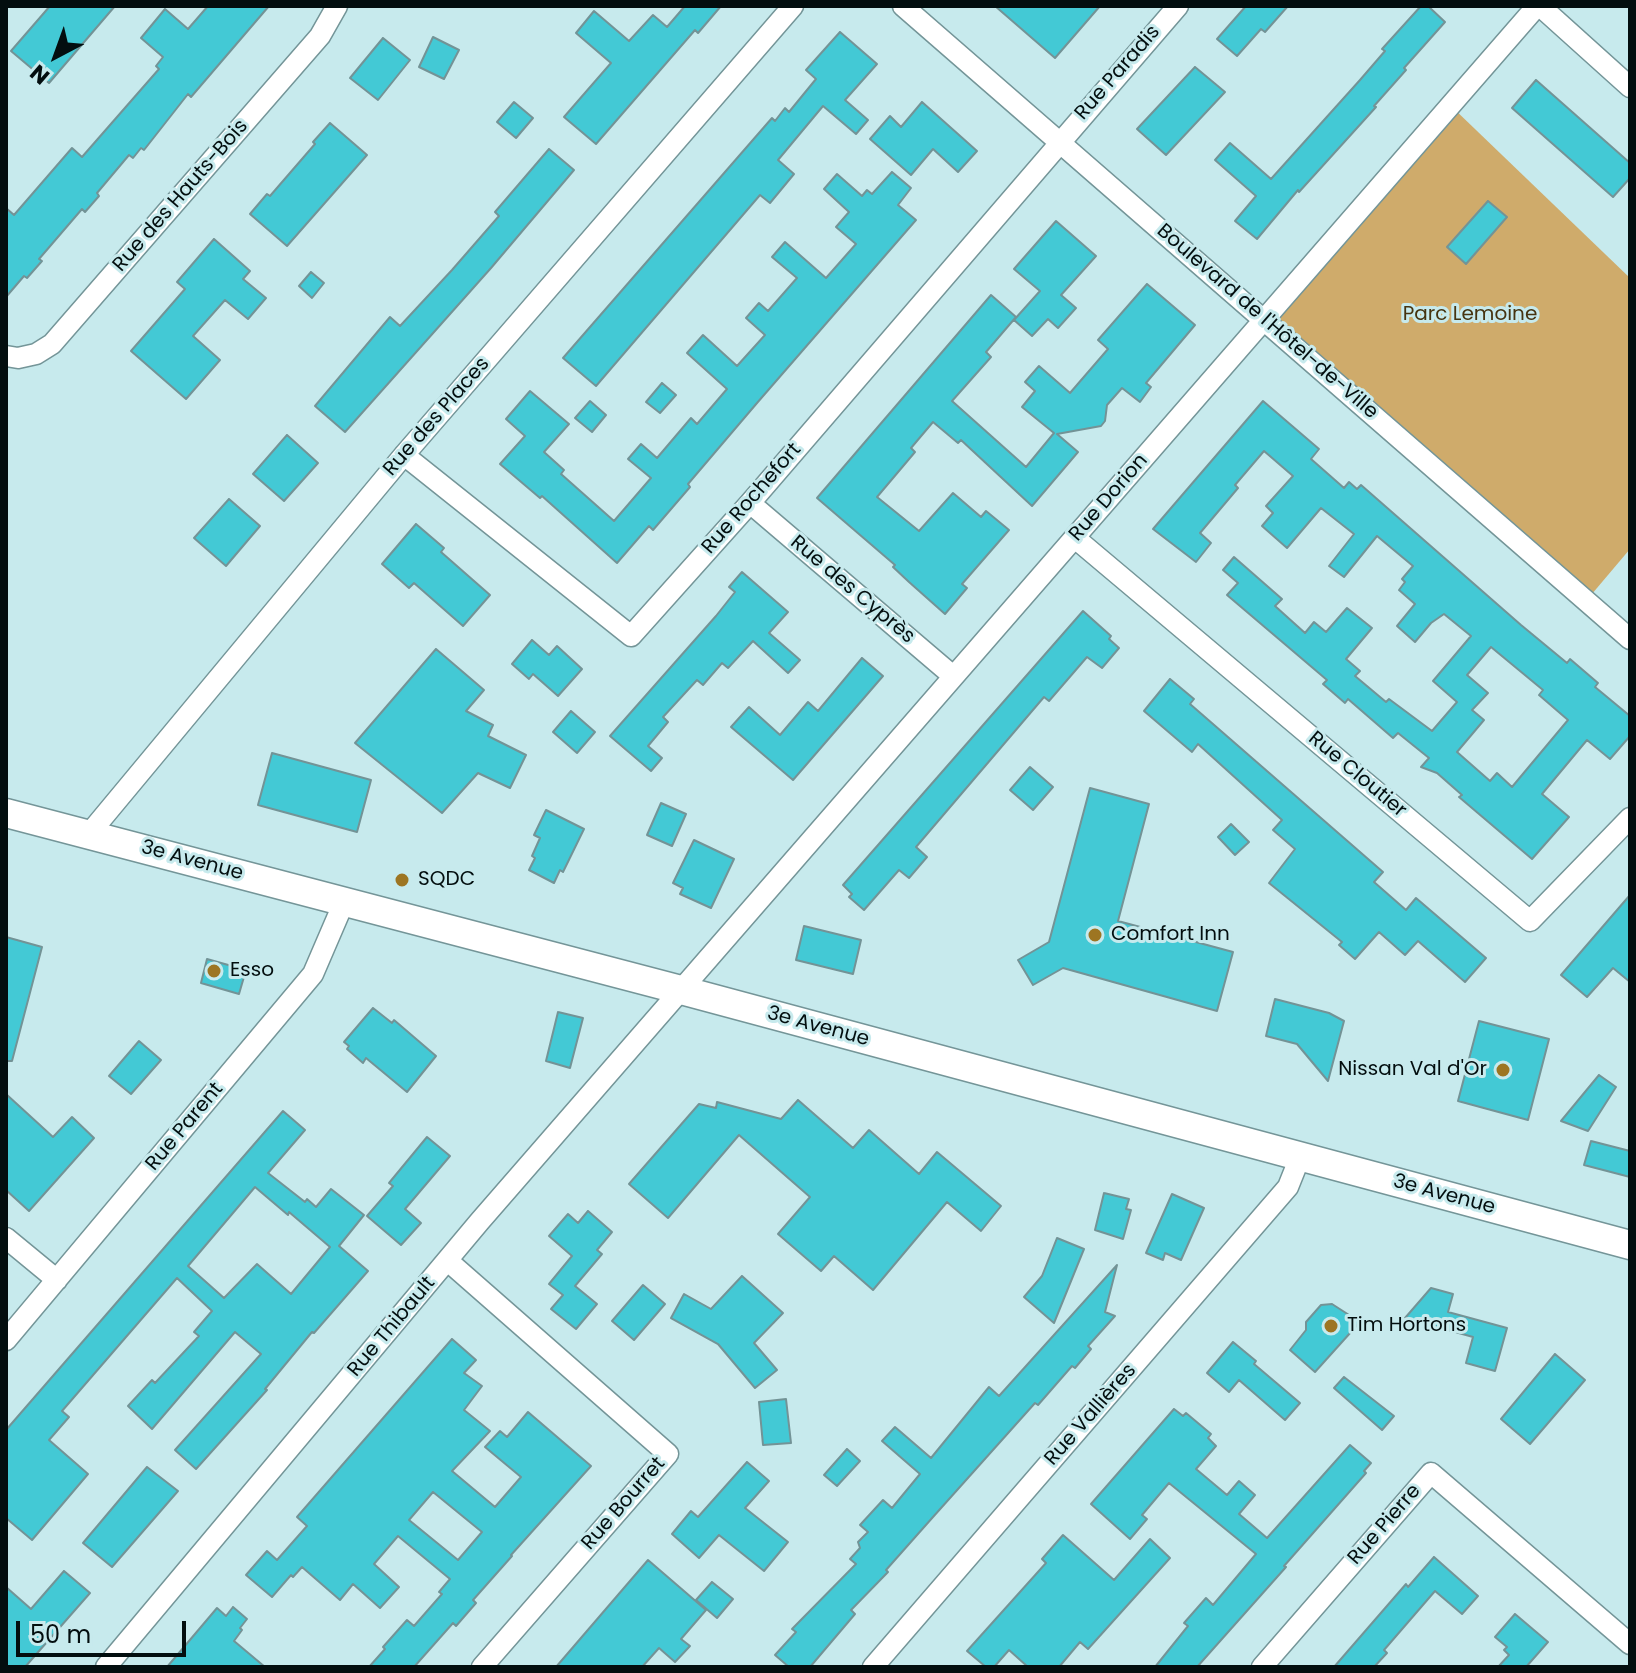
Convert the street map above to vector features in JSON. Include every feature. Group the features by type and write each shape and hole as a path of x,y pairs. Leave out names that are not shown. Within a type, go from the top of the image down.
{"main road":[{"name":"3e Avenue","path":"6,813 681,990 1630,1245"}],"street":[{"name":"Rue des Hauts-Bois","path":"6,356 18,358 36,354 52,344 320,36 337,6"},
{"name":"Rue des Places","path":"89,834 404,455 793,6"},
{"name":"Boulevard de l'Hôtel-de-Ville","path":"903,6 1630,639"},
{"name":"Rue Paradis","path":"1059,141 1178,6"},
{"path":"1538,6 1630,87"},
{"name":"Rue Dorion","path":"681,990 1538,6"},
{"name":"Rue Rochefort","path":"404,455 631,636 750,503 1059,141"},
{"name":"Rue des Cyprès","path":"750,503 953,676"},
{"name":"Rue Cloutier","path":"1075,538 1530,921 1630,818"},
{"name":"Rue Parent","path":"6,1340 313,974 344,902"},
{"name":"Rue Thibault","path":"106,1667 681,990"},
{"name":"Rue Vallières","path":"873,1667 1288,1187 1300,1157"},
{"path":"6,1238 57,1280"},
{"name":"Rue Bourret","path":"448,1261 668,1454 482,1667"},
{"name":"Rue Pierre","path":"1262,1667 1431,1473 1630,1644"}],"green space":[{"name":"Parc Lemoine","path":"1450,105 1630,278 1630,549 1586,601 1265,319"}],"building":[{"path":"50,6 115,6 49,83 11,51"},
{"path":"208,6 269,6 191,97 188,94 144,150 141,148 133,158 129,155 97,193 99,196 85,212 82,209 39,259 42,261 6,297 6,208 14,215 72,148 82,157 159,69 156,66 163,57 141,38 165,9 188,29"},
{"path":"685,6 721,6 698,33 695,30 596,144 564,117 611,63 576,33 594,11 629,41 653,15 667,27"},
{"path":"995,6 1100,6 1055,58"},
{"path":"1246,6 1288,6 1265,32 1261,29 1237,56 1217,39"},
{"path":"1421,6 1428,6 1445,22 1404,68 1406,70 1376,107 1257,239 1235,221 1256,196 1215,160 1230,143 1271,179"},
{"path":"840,32 877,64 845,100 868,120 856,134 823,106 778,160 794,174 770,203 760,195 596,386 563,358 772,118 775,121 785,108 789,112 816,79 806,70"},
{"path":"433,37 459,50 444,79 419,67"},
{"path":"383,38 410,60 378,100 350,78"},
{"path":"1195,67 1225,92 1166,155 1137,129"},
{"path":"1536,80 1630,163 1630,178 1613,197 1512,108"},
{"path":"514,102 533,118 516,138 497,122"},
{"path":"922,102 977,151 958,172 933,149 911,175 870,139 890,116 901,127"},
{"path":"330,123 367,155 287,246 250,214 267,194 270,196"},
{"path":"549,149 574,170 345,432 315,406 390,317 400,326 452,270 499,216 495,212"},
{"path":"892,172 911,188 898,205 916,220 688,484 690,487 653,530 649,526 617,563 542,496 540,498 500,464 525,436 506,419 530,391 569,424 544,452 564,470 561,474 614,521 651,478 628,459 641,444 657,458 691,418 697,424 727,389 687,353 703,335 737,366 765,335 746,318 759,303 768,311 797,278 772,257 785,242 826,278 856,244 836,227 849,212 824,189 837,174 862,196 867,190 872,194"},
{"path":"1488,201 1507,217 1466,264 1447,247"},
{"path":"1056,221 1096,256 1061,295 1076,308 1058,328 1048,319 1032,336 1014,320 1040,291 1014,269"},
{"path":"214,239 250,271 243,279 266,298 248,319 225,300 193,336 220,360 186,399 131,351 185,289 177,282"},
{"path":"311,272 324,283 312,298 299,286"},
{"path":"1147,284 1195,325 1146,383 1151,387 1140,402 1122,388 1107,405 1105,421 1101,426 1057,434 1078,452 1032,506 961,440 958,443 933,422 911,448 915,452 877,497 919,531 953,493 981,517 986,511 1009,530 962,584 967,588 945,614 893,567 895,565 817,498 991,295 1016,317 986,352 991,357 952,401 1026,467 1054,433 1022,407 1035,391 1025,382 1039,366 1070,393 1108,349 1098,340"},
{"path":"662,383 676,395 660,413 646,402"},
{"path":"590,401 606,415 592,432 575,418"},
{"path":"1263,401 1319,449 1311,459 1344,488 1349,482 1357,489 1361,485 1521,625 1567,663 1570,659 1598,683 1595,687 1630,716 1630,736 1610,759 1587,740 1542,794 1569,817 1532,859 1459,797 1462,795 1437,773 1421,767 1429,758 1398,733 1393,738 1348,699 1345,703 1323,684 1327,680 1227,595 1238,583 1223,570 1234,557 1282,599 1275,606 1305,633 1314,622 1326,632 1347,608 1372,628 1346,659 1360,671 1355,676 1386,702 1389,699 1432,731 1457,702 1433,681 1471,636 1444,614 1431,623 1415,642 1397,626 1415,604 1399,590 1405,582 1402,579 1413,566 1377,536 1344,577 1329,566 1354,534 1321,508 1287,548 1262,526 1273,513 1266,506 1293,476 1264,451 1200,533 1211,543 1196,562 1153,529","holes":["1491,647 1543,690 1539,695 1568,720 1512,787 1497,773 1490,781 1457,752 1484,720 1472,710 1488,693 1467,675"]},
{"path":"287,435 318,463 284,501 253,474"},
{"path":"229,499 260,526 226,566 194,538"},
{"path":"416,524 444,548 441,552 490,595 463,626 414,583 409,588 382,564"},
{"path":"742,572 788,612 769,633 800,660 788,673 753,641 728,668 722,663 703,685 697,680 663,717 668,722 648,746 662,758 651,771 610,736 716,616 735,592 729,587"},
{"path":"1083,611 1111,636 1109,639 1119,648 1102,668 1087,657 1049,701 1044,697 916,847 927,857 909,878 899,870 864,910 849,897 852,894 843,885"},
{"path":"532,640 549,655 557,646 582,669 558,696 533,674 529,679 512,664"},
{"path":"436,649 484,690 466,711 493,725 488,736 526,755 510,788 478,773 442,813 355,743"},
{"path":"862,658 883,676 793,780 731,727 749,707 780,735 808,702 818,711"},
{"path":"1170,679 1194,699 1190,704 1383,872 1374,882 1406,910 1416,898 1486,958 1465,982 1418,941 1405,955 1379,932 1355,959 1339,945 1342,942 1269,883 1295,849 1273,830 1282,820 1198,744 1192,752 1144,711"},
{"path":"571,711 595,732 577,753 553,732"},
{"path":"272,753 371,780 357,832 258,805"},
{"path":"1030,767 1053,787 1033,810 1010,790"},
{"path":"1090,788 1149,804 1118,921 1233,952 1217,1011 1063,968 1033,985 1018,960 1049,942"},
{"path":"661,803 686,814 672,846 647,835"},
{"path":"546,810 584,829 563,872 560,870 554,883 529,870 540,838 534,835"},
{"path":"1231,824 1249,842 1235,855 1218,837"},
{"path":"694,840 734,859 711,908 680,894 683,888 673,883"},
{"path":"1630,895 1630,982 1613,968 1587,997 1561,975"},
{"path":"804,926 861,940 853,974 796,960"},
{"path":"6,937 42,947 12,1061 6,1061"},
{"path":"207,959 246,970 239,994 201,983"},
{"path":"1275,999 1329,1013 1344,1021 1328,1081 1297,1044 1266,1036"},
{"path":"373,1008 392,1023 394,1020 436,1056 407,1092 366,1058 363,1063 347,1049 349,1046 344,1042"},
{"path":"558,1012 583,1018 570,1068 546,1061"},
{"name":"Nissan Val d'Or","path":"1479,1021 1549,1039 1528,1120 1458,1101"},
{"path":"139,1041 161,1060 131,1094 109,1076"},
{"path":"1599,1075 1616,1087 1588,1131 1561,1121"},
{"path":"6,1094 53,1137 72,1117 94,1138 29,1211 6,1190"},
{"path":"798,1100 853,1148 869,1130 919,1174 937,1152 1001,1206 981,1231 947,1202 873,1290 834,1256 821,1271 778,1234 810,1197 739,1135 668,1218 629,1184 699,1104 716,1108 717,1102 781,1119"},
{"path":"283,1111 305,1130 268,1173 316,1207 331,1189 364,1215 339,1246 368,1271 196,1469 175,1450 261,1354 235,1332 152,1429 128,1406 152,1380 155,1383 199,1336 194,1332 212,1311 177,1278 62,1411 69,1417 49,1440 88,1474 32,1540 6,1518 6,1430","holes":["255,1187 288,1215 289,1212 330,1247 291,1294 257,1264 224,1298 188,1266"]},
{"path":"427,1137 450,1156 405,1209 421,1223 401,1245 367,1216 393,1186 389,1183"},
{"path":"1591,1141 1630,1151 1630,1177 1584,1165"},
{"path":"1104,1193 1129,1199 1126,1209 1131,1210 1123,1239 1095,1230"},
{"path":"1172,1194 1204,1208 1181,1260 1165,1253 1163,1260 1146,1253"},
{"path":"588,1211 612,1232 597,1250 602,1254 575,1286 597,1304 576,1329 551,1309 563,1295 549,1284 572,1256 549,1236 568,1214 578,1223"},
{"path":"1057,1238 1084,1249 1054,1323 1024,1297 1042,1276"},
{"path":"1117,1265 1105,1312 1115,1316 1088,1346 1091,1349 1038,1405 1035,1403 886,1570 888,1572 851,1610 855,1614 810,1667 789,1667 775,1655 796,1632 792,1629 856,1564 850,1559 860,1548 858,1542 868,1532 860,1525 883,1500 892,1508 920,1474 882,1441 895,1427 931,1458 989,1387 999,1396"},
{"path":"742,1276 783,1313 754,1343 777,1370 755,1388 718,1344 671,1318 684,1294 711,1309"},
{"path":"643,1285 665,1304 634,1340 612,1321"},
{"path":"1431,1288 1453,1294 1448,1312 1507,1328 1495,1371 1466,1363 1473,1337 1405,1318"},
{"name":"Tim Hortons","path":"1332,1304 1360,1322 1315,1372 1290,1350 1306,1330 1306,1322 1321,1305"},
{"path":"452,1339 476,1360 464,1373 482,1386 464,1410 490,1431 452,1471 495,1507 521,1477 485,1447 500,1431 507,1437 528,1412 591,1466 473,1600 476,1603 456,1626 453,1623 414,1667 369,1667 407,1620 414,1626 442,1594 439,1592 450,1579 398,1536 374,1564 399,1587 380,1608 353,1584 340,1600 302,1567 272,1597 246,1575 267,1551 277,1560 307,1526 297,1517","holes":["433,1492 482,1532 458,1560 409,1520"]},
{"path":"1233,1342 1300,1403 1285,1420 1239,1380 1229,1392 1207,1373"},
{"path":"1555,1354 1585,1380 1530,1444 1501,1419"},
{"path":"1344,1377 1394,1416 1382,1430 1334,1388"},
{"path":"786,1399 791,1443 763,1445 759,1402"},
{"path":"1174,1409 1183,1416 1186,1413 1211,1434 1208,1438 1216,1446 1196,1469 1227,1495 1239,1481 1255,1495 1239,1514 1267,1538 1350,1445 1371,1463 1364,1471 1366,1473 1286,1567 1197,1667 1155,1667 1188,1626 1184,1623 1206,1598 1213,1605 1256,1554 1169,1483 1142,1515 1147,1519 1130,1539 1091,1504"},
{"path":"847,1449 860,1461 837,1486 824,1475"},
{"path":"747,1462 769,1481 745,1508 788,1542 764,1571 719,1535 699,1558 672,1534 691,1511 698,1517"},
{"path":"147,1467 178,1491 112,1567 83,1543"},
{"path":"1063,1535 1114,1580 1150,1539 1170,1558 1088,1649 1080,1642 1059,1667 1028,1667 1009,1650 994,1667 986,1667 967,1651 1046,1563 1042,1559"},
{"path":"1434,1557 1478,1596 1462,1614 1435,1591 1384,1650 1387,1653 1374,1667 1334,1667 1406,1584 1408,1587"},
{"path":"648,1560 706,1610 681,1639 690,1646 675,1662 659,1648 642,1667 556,1667"},
{"path":"64,1571 90,1593 25,1667 6,1667 6,1587 31,1609"},
{"path":"712,1582 733,1599 717,1618 696,1600"},
{"path":"233,1607 247,1619 234,1641 265,1667 167,1667 217,1608 226,1616"},
{"path":"1515,1614 1548,1642 1526,1667 1498,1667 1509,1655 1504,1650 1507,1647 1495,1637"}],"place":[{"name":"SQDC","path":"402,880"},
{"name":"Comfort Inn","path":"1095,935"},
{"name":"Esso","path":"214,971"},
{"name":"Nissan Val d'Or","path":"1503,1070"},
{"name":"Tim Hortons","path":"1331,1326"}]}
